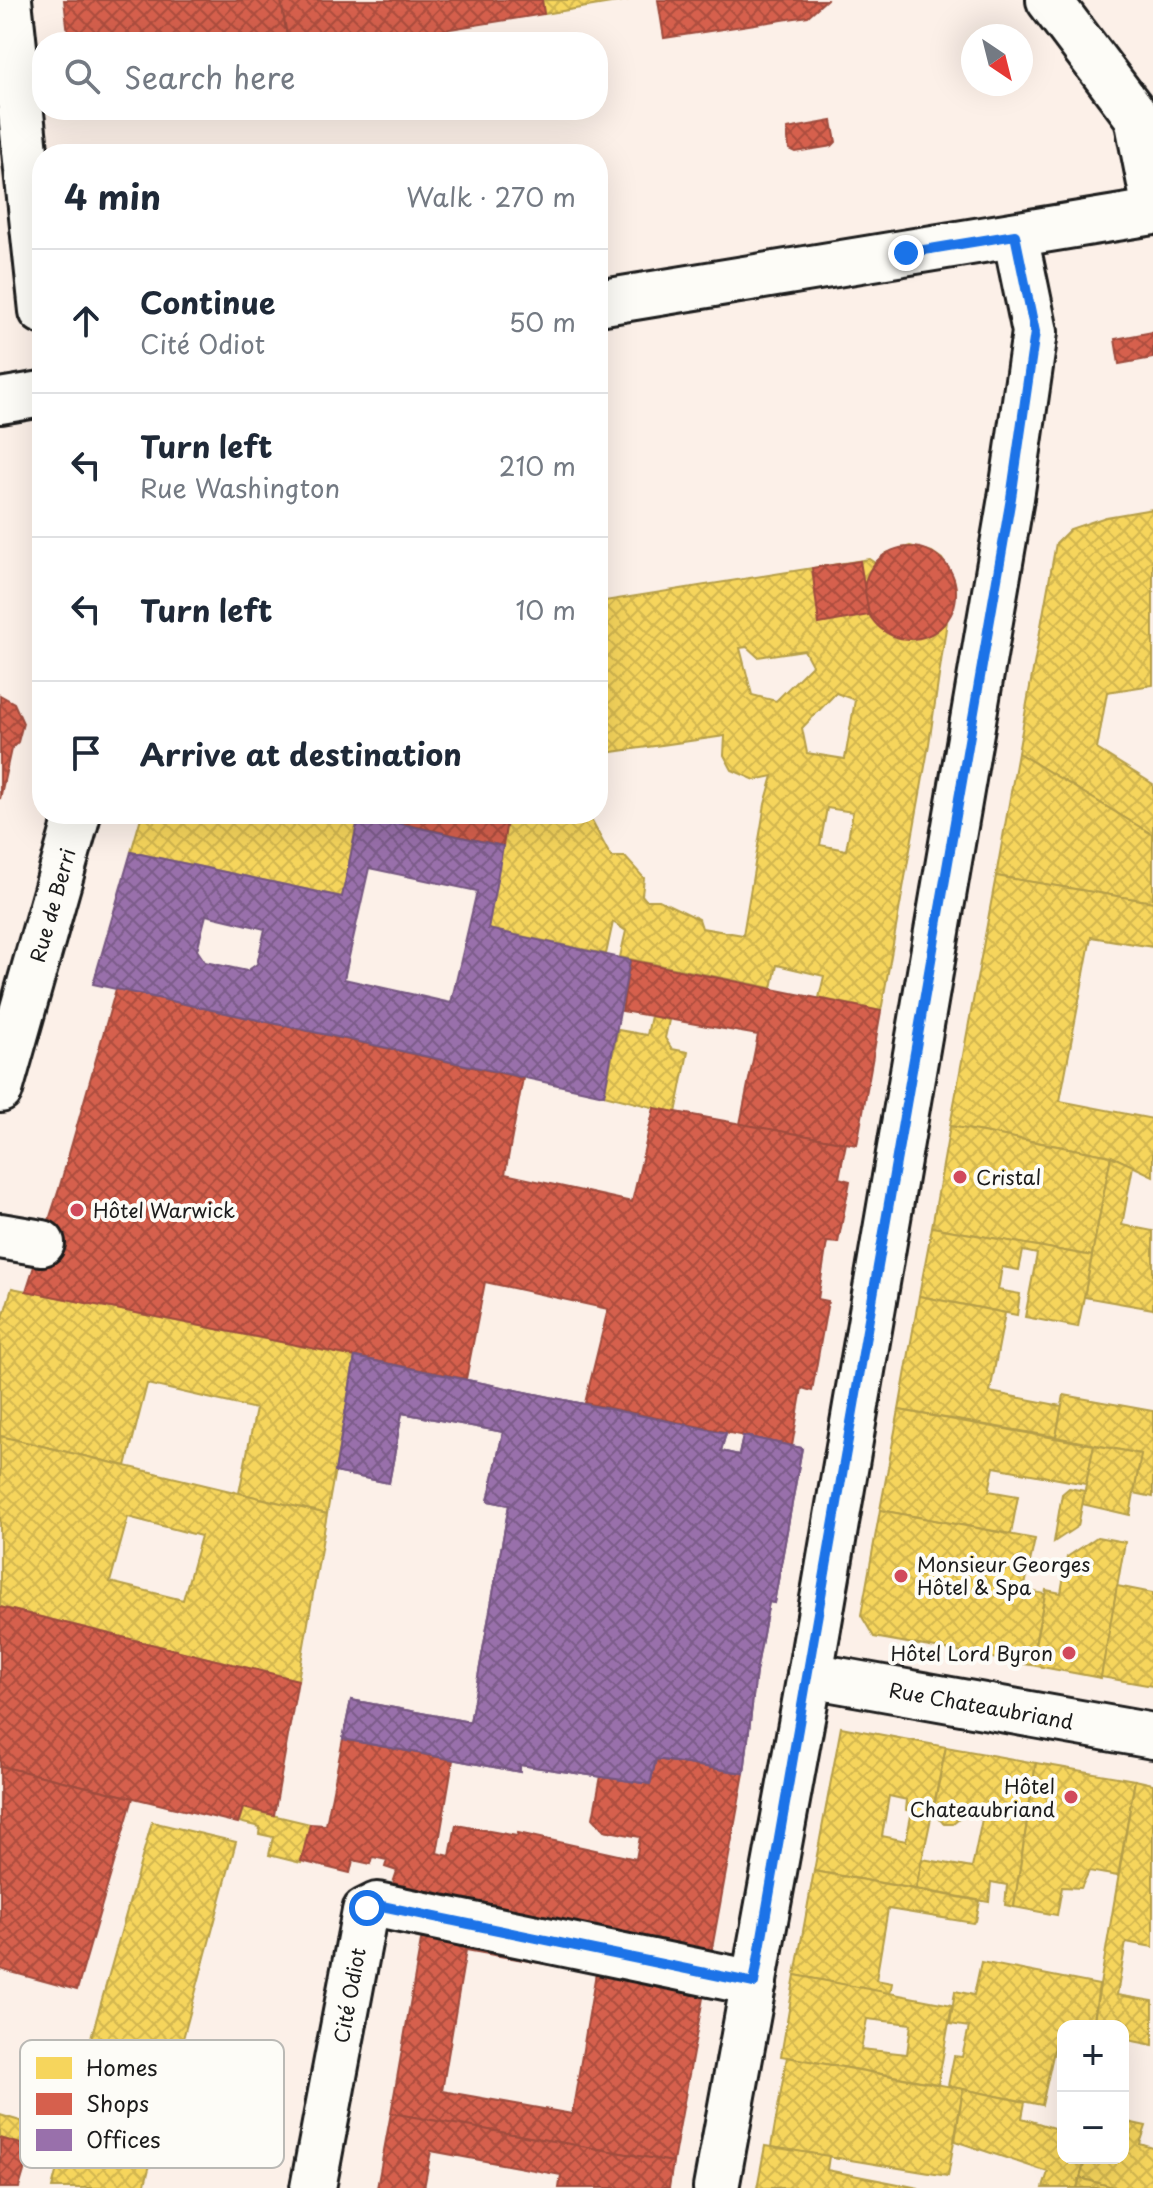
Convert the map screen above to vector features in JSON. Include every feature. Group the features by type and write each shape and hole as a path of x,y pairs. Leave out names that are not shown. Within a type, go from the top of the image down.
{"street":[{"path":"9,0 32,217"},
{"path":"1049,0 1137,117 1153,199"},
{"path":"608,301 1153,212"},
{"path":"716,2188 810,1675 1006,529 1035,332 1015,235"},
{"path":"0,401 32,396"},
{"name":"Rue de Berri","path":"0,1090 75,824"},
{"path":"0,1236 42,1243"},
{"name":"Rue Chateaubriand","path":"810,1675 1153,1736"},
{"name":"Cité Odiot","path":"313,2188 365,1911 370,1906 754,1983"}],"building: Homes":[{"path":"542,0 629,0 544,14"},
{"path":"1153,509 1153,685 1107,692 1097,749 1153,784 1153,835 1018,753 1056,543 1070,529 1106,517"},
{"path":"910,546 932,552 942,559 954,579 956,591 947,621 929,744 881,1011 819,998 824,976 777,965 772,988 620,957 626,931 613,922 606,954 488,929 506,824 593,824 611,857 625,857 644,878 642,895 646,900 659,900 699,919 702,928 743,935 765,804 773,776 755,780 732,770 724,755 725,736 608,753 608,600 869,559 875,563 887,553","holes":["747,647 758,657 804,650 812,665 776,701 752,695 740,648","836,693 855,700 845,759 807,753 802,728","827,808 853,812 846,850 820,845"]},
{"path":"1018,753 1153,835 1153,902 996,876"},
{"path":"139,824 357,824 342,897 131,852"},
{"path":"996,876 1153,902 1153,947 1091,937 1060,1101 1153,1119 1153,1176 1111,1156 950,1126"},
{"path":"651,1016 669,1020 665,1038 672,1049 688,1052 676,1113 604,1095 618,1030 647,1035"},
{"path":"950,1126 1111,1156 1092,1256 932,1227"},
{"path":"1111,1156 1133,1166 1122,1225 1153,1231 1153,1309 1084,1297"},
{"path":"932,1227 1092,1256 1078,1327 1025,1317 1037,1254 1023,1251 1019,1270 1002,1267 998,1290 1020,1294 1017,1315 919,1296"},
{"path":"12,1288 355,1357 327,1514 239,1493 256,1409 147,1384 126,1466 0,1436 0,1327"},
{"path":"919,1296 1005,1313 990,1392 1062,1406 1056,1437 899,1410"},
{"path":"1064,1395 1153,1411 1153,1497 1134,1493 1141,1454 1056,1437"},
{"path":"899,1410 1094,1445 1086,1484 994,1467 989,1491 1018,1496 1011,1534 880,1510"},
{"path":"0,1436 327,1514 298,1680 0,1607","holes":["128,1517 201,1536 183,1600 110,1582"]},
{"path":"1094,1445 1141,1454 1130,1515 1082,1504"},
{"path":"1069,1488 1085,1491 1078,1526 1054,1542 1062,1494"},
{"path":"880,1510 1035,1539 1024,1590 1045,1594 1031,1665 874,1637 861,1615"},
{"path":"1097,1537 1125,1542 1101,1678 1031,1665 1046,1590 1061,1593 1067,1557"},
{"path":"1117,1586 1153,1593 1153,1686 1101,1677"},
{"path":"841,1727 946,1747 916,1889 814,1871","holes":["889,1796 907,1800 906,1810 912,1811 906,1841 882,1836"]},
{"path":"946,1747 1036,1763 1014,1907 1005,1905 1007,1885 991,1882 989,1902 916,1889 922,1859 972,1868 982,1819 964,1815 953,1824 944,1824 933,1812"},
{"path":"1036,1763 1135,1780 1118,1876 1089,1871 1081,1888 1062,1887 1057,1915 1014,1907"},
{"path":"1135,1780 1153,1784 1153,1947 1126,1942 1117,1995 1153,2001 1153,2045 1129,2040 1129,2020 1094,2020"},
{"path":"243,1808 310,1824 301,1863 269,1855 273,1837 259,1834 260,1827 239,1822"},
{"path":"152,1822 236,1842 183,2040 91,2040"},
{"path":"814,1871 980,1901 976,1921 888,1909 876,1980 892,1983 890,1994 795,1975"},
{"path":"981,1962 1099,1985 1094,2020 1057,2020 1057,2037 1042,2105 948,2086 954,2056 962,2057 969,2027 950,2024 955,1991 974,1995"},
{"path":"795,1975 952,2005 938,2084 781,2056","holes":["867,2019 911,2024 907,2054 861,2049"]},
{"path":"787,2057 963,2089 948,2176 771,2147"},
{"path":"963,2089 1025,2102 1022,2118 1057,2129 1057,2164 1084,2164 1077,2188 1043,2188 1048,2172 955,2141"},
{"path":"0,2115 20,2121 20,2144 0,2138"},
{"path":"1129,2122 1146,2126 1140,2144 1153,2148 1153,2188 1116,2188 1080,2178 1084,2164 1129,2164"},
{"path":"765,2146 829,2156 827,2170 919,2188 757,2188"},
{"path":"57,2168 149,2168 144,2188 52,2188"},
{"path":"1080,2178 1109,2186 1077,2188"}],"building: Shops":[{"path":"64,0 281,0 286,32 68,32"},
{"path":"281,0 542,0 544,14 432,32 286,32"},
{"path":"658,0 826,0 808,16 664,38"},
{"path":"832,121 836,142 832,146 795,152 789,149 787,129"},
{"path":"1153,332 1153,358 1119,364 1115,339"},
{"path":"910,547 928,551 942,561 952,575 956,593 952,611 942,625 928,635 910,639 892,635 878,625 868,611 864,593 868,575 878,561 892,551"},
{"path":"860,561 869,615 819,624 812,568"},
{"path":"0,695 14,703 23,723 18,742 11,749 0,799"},
{"path":"404,824 506,824 503,846"},
{"path":"630,960 881,1011 857,1145 740,1124 758,1035 622,1011"},
{"path":"116,989 523,1078 505,1174 632,1202 654,1108 846,1143 839,1178 850,1181 838,1243 827,1242 818,1299 828,1301 812,1391 802,1388 792,1446 585,1403 608,1309 485,1282 466,1379 26,1291 59,1189"},
{"path":"0,1607 298,1680 274,1815 243,1808 238,1823 0,1766"},
{"path":"343,1739 453,1760 437,1853 450,1856 456,1825 517,1836 518,1833 636,1859 640,1837 604,1830 593,1818 601,1776 650,1784 656,1759 744,1773 711,1954 428,1901 430,1893 393,1883 397,1871 385,1867 387,1860 373,1857 371,1864 353,1860 350,1873 301,1861 310,1824 326,1825"},
{"path":"0,1766 133,1798 77,1990 0,1969"},
{"path":"428,1901 711,1954 673,2162 391,2113","holes":["466,1950 596,1973 572,2114 442,2091"]},
{"path":"391,2113 673,2162 669,2188 559,2188 561,2175 431,2151 424,2188 377,2188"},
{"path":"0,2138 20,2144 20,2168 25,2168 19,2188 0,2188"}],"building: Offices":[{"path":"357,824 401,824 503,846 488,929 630,960 604,1095 93,984 131,852 342,897","holes":["369,868 477,891 451,1003 344,979","206,915 265,929 257,964 247,971 205,962 197,950"]},
{"path":"355,1357 726,1433 721,1451 739,1455 743,1436 802,1448 774,1603 769,1602 756,1672 744,1773 656,1759 650,1784 520,1765 520,1772 343,1739 351,1700 470,1722 509,1505 488,1501 503,1432 402,1413 389,1483 335,1472","holes":["604,1572 701,1589 678,1711 582,1692"]},
{"path":"355,1357 726,1433 721,1451 739,1455 743,1436 802,1448 774,1603 769,1602 756,1672 744,1773 656,1759 650,1784 520,1765 520,1772 343,1739 351,1700 470,1722 509,1505 488,1501 503,1432 402,1413 389,1483 335,1472"}],"place":[{"name":"Cristal","path":"960,1177"},
{"name":"Hôtel Warwick","path":"77,1210"},
{"name":"Monsieur Georges Hôtel & Spa","path":"901,1576"},
{"name":"Hôtel Lord Byron","path":"1069,1653"},
{"name":"Hôtel Chateaubriand","path":"1071,1797"}],"route":[{"path":"367,1908 377,1905 754,1983 821,1612 1011,498 1035,332 1015,235 906,253"}]}
